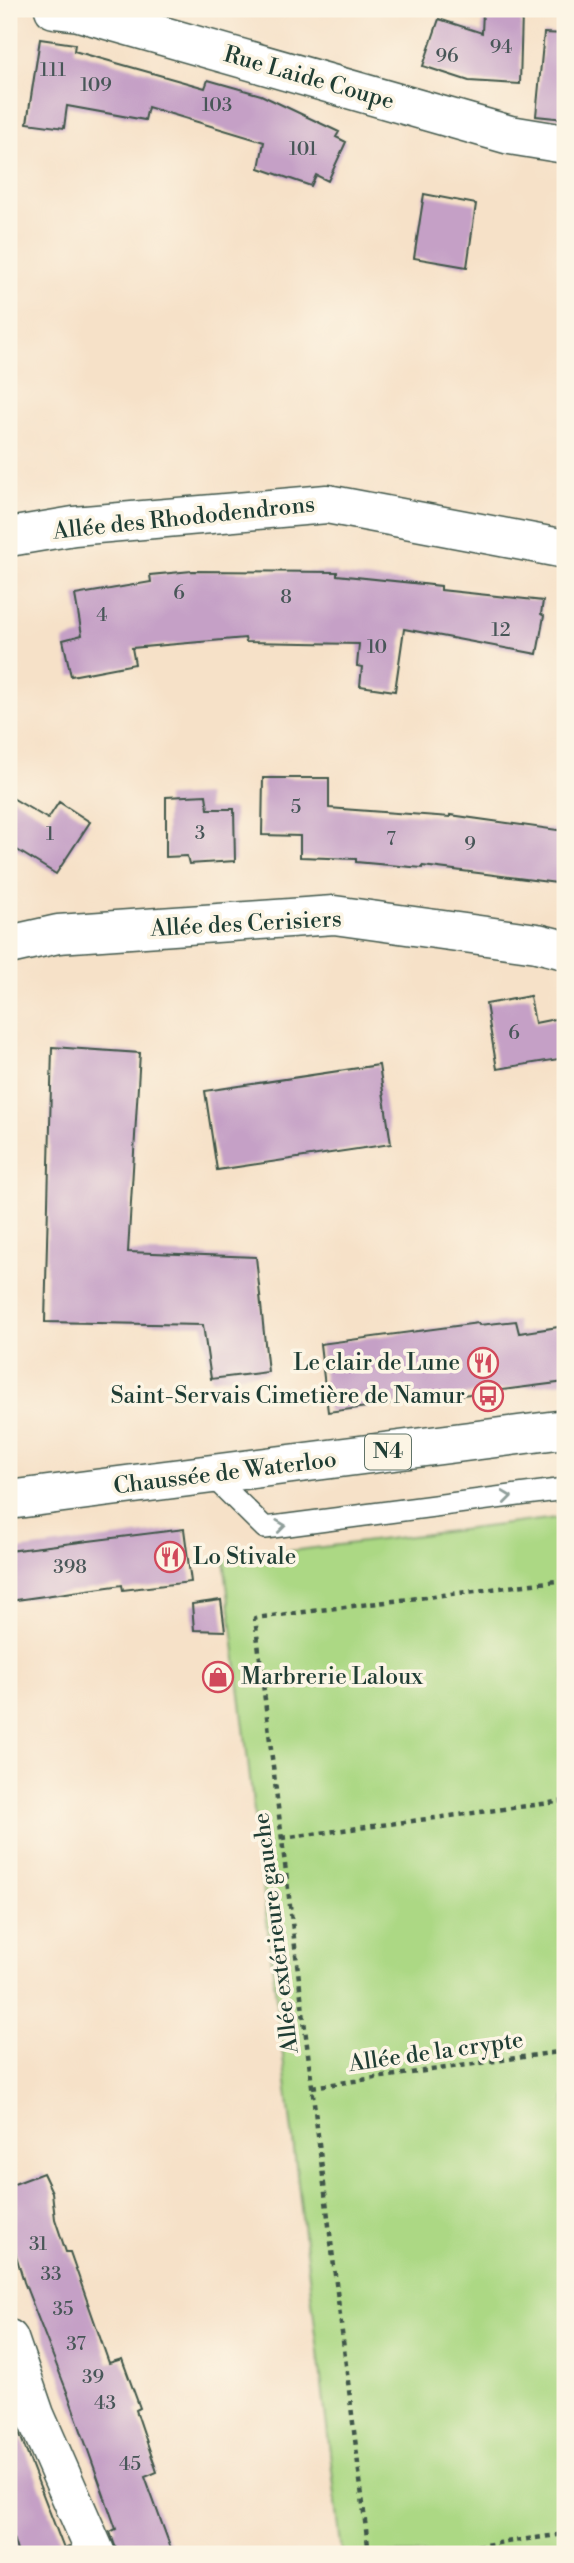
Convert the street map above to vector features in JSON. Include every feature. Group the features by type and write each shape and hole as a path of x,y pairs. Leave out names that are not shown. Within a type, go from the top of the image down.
{"street":[{"name":"Rue Laide Coupe","path":"54,9 92,16 510,135 565,144"},
{"name":"Allée des Rhododendrons","path":"9,537 74,526 327,504 565,549"},
{"name":"Allée des Cerisiers","path":"9,944 58,934 334,915 537,943 565,950"},
{"name":"Chaussée de Waterloo","path":"9,1500 565,1429"},
{"path":"9,2339 35,2416 96,2554"}],"lane":[{"path":"211,1474 265,1528 565,1489"}],"path":[{"name":"Allée extérieure gauche","path":"369,2554 255,1618 565,1580"},
{"path":"282,1839 565,1801"},
{"name":"Allée de la crypte","path":"312,2087 565,2052"},
{"path":"417,2554 565,2533"}],"green space":[{"path":"565,1517 565,2554 342,2554 224,1559"}],"building":[{"path":"483,11 522,13 520,84 469,81 423,66 439,19 482,33"},
{"path":"544,33 565,34 565,119 536,116"},
{"path":"40,39 75,44 74,51 205,88 208,80 261,95 339,132 336,137 346,142 328,181 316,175 311,186 259,168 264,142 148,107 145,120 67,106 64,128 27,123"},
{"path":"424,194 476,204 467,267 414,258"},
{"path":"192,571 337,572 337,575 441,586 441,590 543,601 541,614 544,616 537,654 404,629 395,691 360,686 362,667 357,666 359,644 246,642 245,638 132,648 135,664 71,676 63,640 82,635 75,595 151,582 150,575"},
{"path":"263,778 329,778 329,808 450,815 565,831 565,884 422,866 356,862 356,859 300,857 300,836 262,835"},
{"path":"206,795 208,809 234,809 235,861 189,864 187,856 166,857 166,797"},
{"path":"9,796 48,819 59,802 90,822 56,874 9,845"},
{"path":"530,996 535,1023 565,1017 565,1058 497,1069 486,1004"},
{"path":"52,1047 140,1053 128,1252 256,1257 268,1372 211,1379 203,1325 45,1322"},
{"path":"379,1065 391,1144 217,1170 205,1091"},
{"path":"516,1321 519,1333 565,1326 565,1382 328,1412 320,1344 478,1323"},
{"path":"184,1529 191,1582 123,1590 122,1585 9,1601 9,1551"},
{"path":"221,1600 225,1631 194,1630 192,1604"},
{"path":"43,2173 52,2192 55,2219 66,2252 70,2252 109,2363 122,2359 140,2408 136,2410 157,2472 145,2477 173,2554 118,2554 110,2532 116,2529 24,2282 9,2232 9,2186"},
{"path":"10,2409 64,2549 69,2547 72,2554 18,2554 9,2525"}],"place":[{"name":"Le clair de Lune","path":"483,1363"},
{"name":"Saint-Servais Cimetière de Namur","path":"488,1396"},
{"name":"Lo Stivale","path":"170,1557"},
{"name":"Marbrerie Laloux","path":"218,1677"}]}
